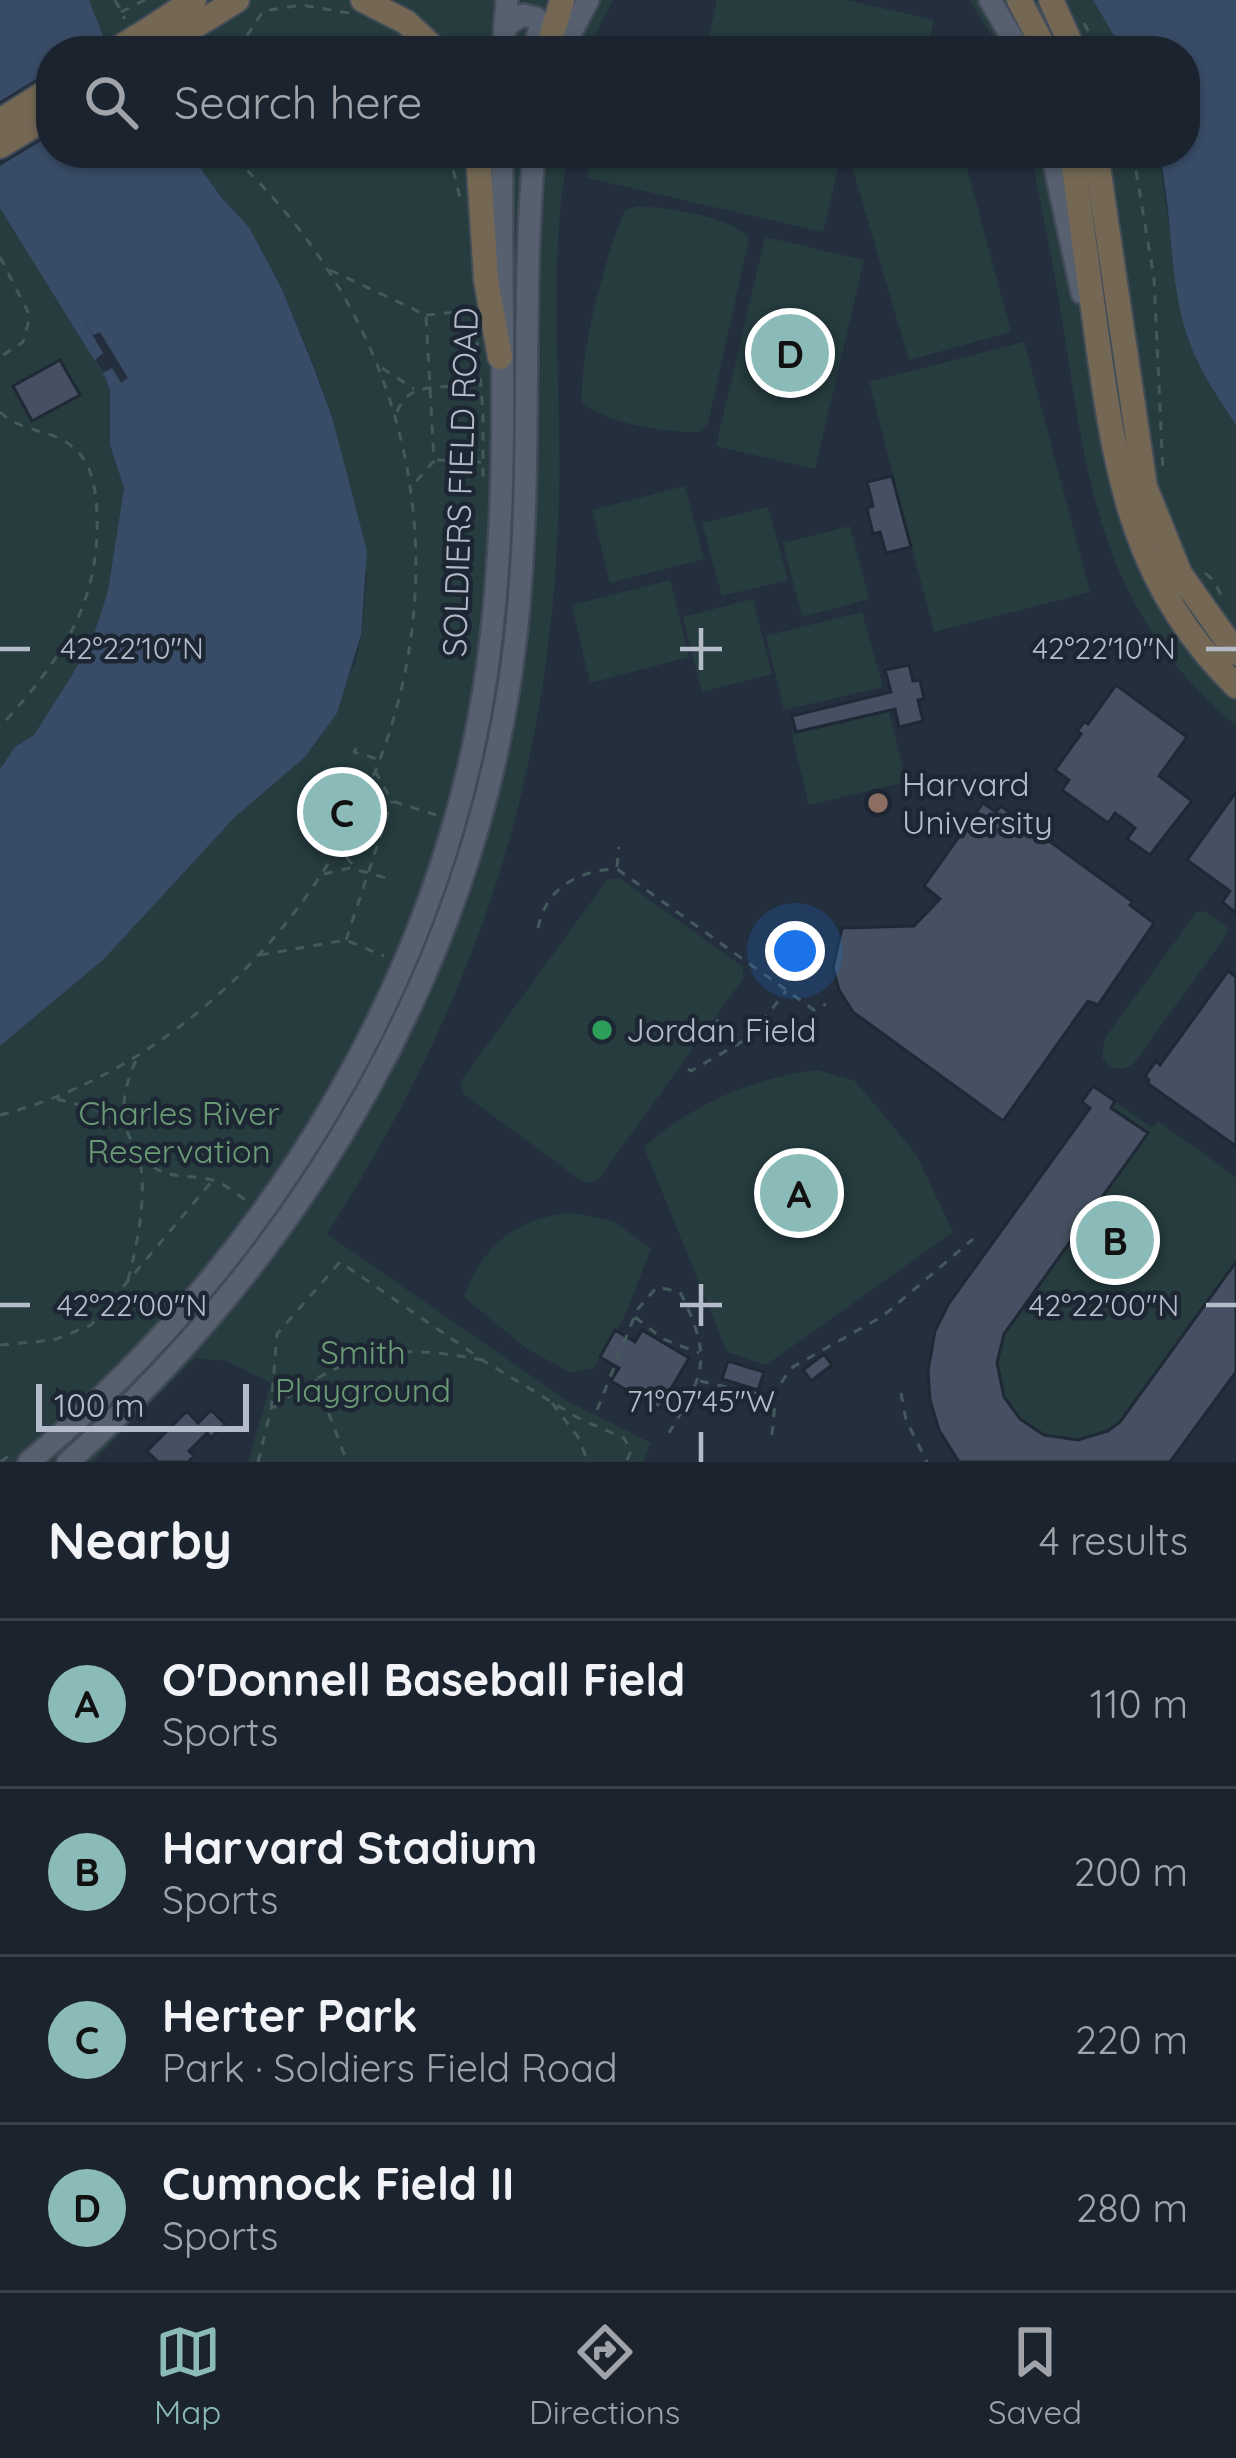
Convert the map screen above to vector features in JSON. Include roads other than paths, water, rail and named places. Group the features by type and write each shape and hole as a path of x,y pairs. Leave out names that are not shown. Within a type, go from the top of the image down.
{"highway":[{"path":"161,36 194,0"},
{"path":"168,36 237,0"},
{"path":"551,36 562,0"},
{"path":"1018,0 1038,36"},
{"path":"1051,0 1067,36"},
{"path":"362,9 406,22 421,36"},
{"path":"0,121 36,98"},
{"path":"0,146 36,124"},
{"path":"479,168 486,280 500,357"},
{"path":"1074,168 1116,469 1139,544 1183,623 1236,686"},
{"path":"1098,168 1145,487 1180,574 1236,652"}],"main road":[{"path":"504,36 507,0"},
{"path":"569,36 588,0"},
{"path":"990,0 1011,36"},
{"path":"505,26 523,15 536,18 538,36"},
{"name":"SOLDIERS FIELD ROAD","path":"29,1462 172,1324 255,1221 342,1085 407,955 461,796 485,682 497,563 502,168"},
{"name":"SOLDIERS FIELD ROAD","path":"68,1462 189,1342 298,1203 395,1039 455,899 496,755 515,644 522,565 533,168"},
{"path":"1055,168 1069,245 1100,354"}],"water":[{"path":"0,0 89,0 103,36 36,36 36,168 201,168 249,227 282,289 332,417 367,551 361,635 337,713 305,757 235,817 104,959 0,1046 0,769 15,747 34,735 94,634 108,591 124,488 110,445 106,379 0,208"},
{"path":"1093,0 1236,0 1236,425 1186,332 1162,168 1200,168 1200,36 1114,36"}],"place":[{"name":"Cumnock Field II","path":"790,353"},
{"name":"Harvard University","path":"878,803"},
{"name":"Herter Park","path":"342,812"},
{"name":"Jordan Field","path":"602,1030"},
{"name":"O'Donnell Baseball Field","path":"799,1193"},
{"name":"Harvard Stadium","path":"1115,1240"}],"park label":[{"name":"Charles River Reservation","path":"179,1132"},
{"name":"Smith Playground","path":"363,1371"}]}
